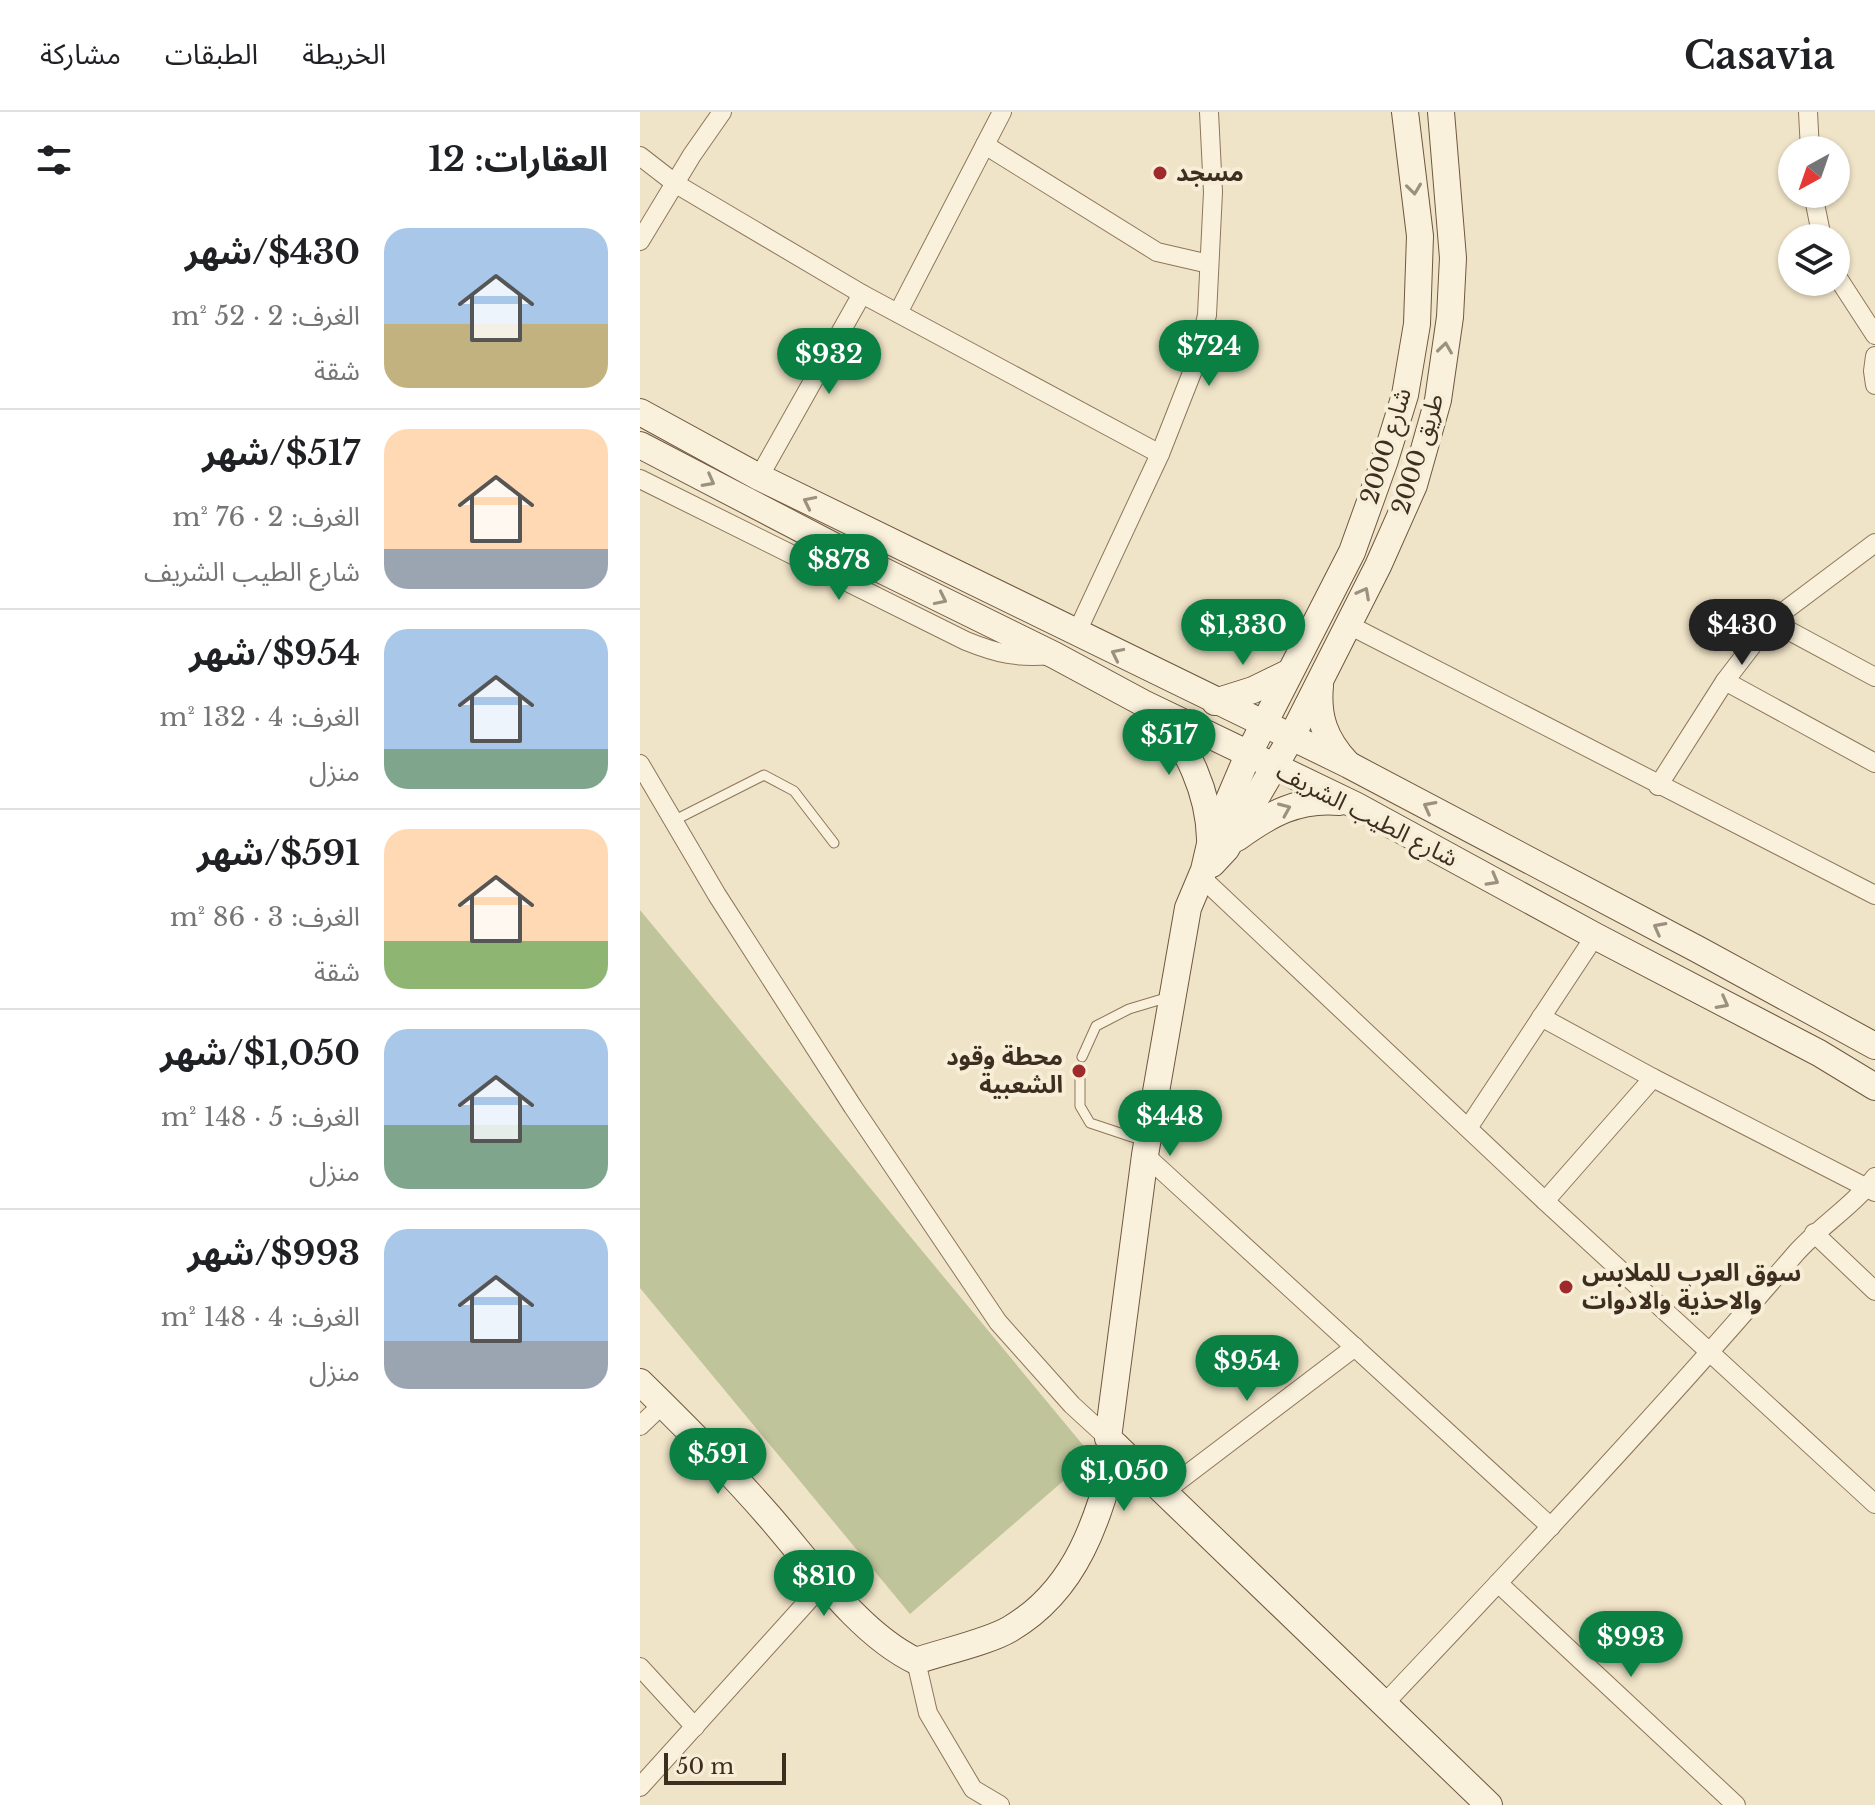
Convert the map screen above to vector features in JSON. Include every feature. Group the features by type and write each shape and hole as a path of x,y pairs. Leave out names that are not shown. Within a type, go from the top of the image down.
{"street":[{"path":"640,241 722,112"},
{"path":"898,313 1002,112"},
{"path":"1076,634 1160,454 1195,365 1207,315 1213,192 1209,112"},
{"name":"شارع 2000","path":"1218,846 1248,755 1352,552 1405,395 1417,324 1420,236 1405,112"},
{"name":"طريق 2000","path":"1218,846 1275,768 1378,566 1414,485 1438,400 1450,317 1453,258 1441,112"},
{"path":"1808,112 1809,136"},
{"path":"985,145 1157,252 1209,264"},
{"path":"640,156 676,184 862,294 1160,454"},
{"path":"759,477 862,294"},
{"path":"1850,296 1875,335"},
{"path":"1875,356 1875,385"},
{"path":"640,398 669,429"},
{"name":"شارع الطيب الشريف","path":"640,412 759,477 1349,765 1875,1046"},
{"name":"شارع الطيب الشريف","path":"640,445 1143,703 1355,805 1595,936 1819,1053 1875,1087"},
{"path":"640,479 966,641 1020,658 1054,655"},
{"path":"1658,786 1725,681 1771,621 1875,543"},
{"path":"1771,621 1875,677"},
{"path":"1347,624 1875,895"},
{"path":"1329,661 1320,682 1318,705 1322,727 1333,748 1349,765"},
{"path":"1215,702 1253,690 1288,673"},
{"path":"1725,681 1875,763"},
{"path":"1143,703 1172,731 1190,762 1218,846"},
{"path":"640,764 649,797 673,821 845,1093 998,1322 1072,1405 1489,1805"},
{"path":"640,1382 742,1485 861,1622 894,1651 916,1661 1008,1630 1048,1602 1078,1561 1106,1487 1146,1149 1188,908 1218,846 1286,807 1324,800 1355,805"},
{"path":"1202,874 1545,1201 1875,1504"},
{"path":"1468,1128 1595,936"},
{"path":"1385,1703 1711,1353 1814,1233 1872,1185 1653,1078 1541,1017"},
{"path":"1545,1201 1653,1078"},
{"path":"1146,1149 1551,1527"},
{"path":"1814,1233 1875,1291"},
{"path":"1164,1492 1355,1347"},
{"path":"640,1426 663,1404"},
{"path":"640,1787 826,1581"},
{"path":"1498,1583 1736,1805"},
{"path":"916,1661 928,1713 973,1789 1000,1805"},
{"path":"640,1667 695,1727"}],"lane":[{"path":"673,821 764,775 794,791 834,843"},
{"path":"1082,1057 1096,1026 1129,1009 1172,996"},
{"path":"1080,1079 1080,1106 1090,1123 1146,1149"}],"green space":[{"path":"640,910 1092,1456 910,1614 640,1288"}],"place":[{"name":"مسجد","path":"1160,173"},
{"name":"محطة وقود الشعبية","path":"1079,1071"},
{"name":"سوق العرب للملابس والاحذية والادوات","path":"1566,1287"}]}
